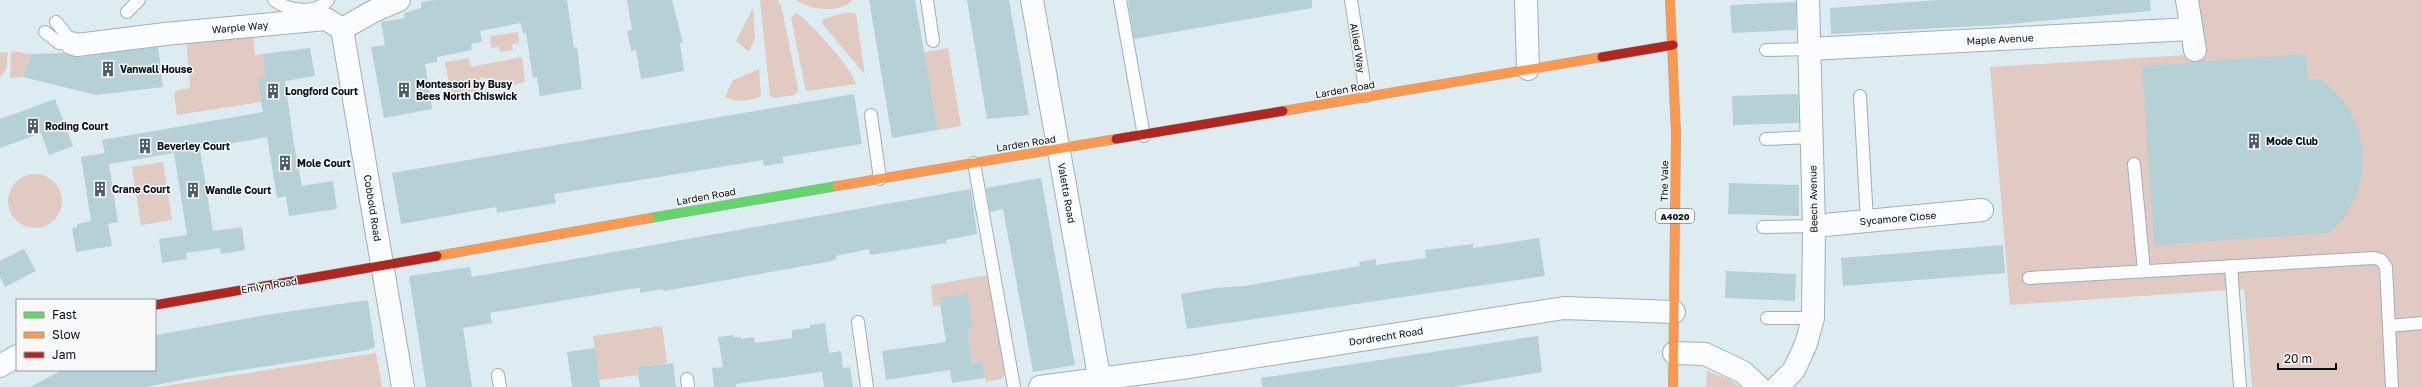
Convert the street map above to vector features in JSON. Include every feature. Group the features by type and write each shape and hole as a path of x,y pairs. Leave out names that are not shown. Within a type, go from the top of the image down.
{"street":[{"path":"342,29 374,11 399,0"},
{"name":"Valetta Road","path":"1032,0 1101,384"},
{"path":"1526,0 1528,69"},
{"name":"The Vale","path":"1670,0 1676,134 1673,387"},
{"name":"Beech Avenue","path":"1777,387 1794,370 1806,344 1813,318 1814,226 1808,0"},
{"path":"2187,0 2195,50"},
{"name":"Warple Way","path":"71,43 77,45 165,34 326,19 342,29"},
{"name":"Maple Avenue","path":"1810,49 2191,28"},
{"name":"Cobbold Road","path":"342,29 403,387"},
{"name":"Larden Road","path":"383,265 880,178 1144,136 1366,96 1673,45"},
{"name":"Sycamore Close","path":"1814,226 1982,210"},
{"name":"Emlyn Road","path":"156,305 383,265"},
{"name":"Dordrecht Road","path":"1040,387 1101,384 1564,308 1674,312"},
{"path":"1674,353 1705,354 1743,372 1759,387"},
{"path":"0,366 16,357"}],"lane":[{"path":"127,12 139,0"},
{"path":"274,0 290,9 299,10 325,4 328,0"},
{"path":"927,0 933,41"},
{"path":"1120,0 1144,136"},
{"name":"Allied Way","path":"1351,0 1366,96"},
{"path":"45,32 59,43 71,43 56,22"},
{"path":"1766,50 1810,49"},
{"path":"1860,96 1867,221"},
{"path":"871,115 880,178"},
{"path":"1766,139 1812,138"},
{"path":"974,162 1014,387"},
{"path":"2134,164 2144,271"},
{"path":"1763,227 1814,226"},
{"path":"2029,278 2374,258 2381,260 2386,267 2392,387"},
{"path":"2231,266 2240,387"},
{"path":"1767,318 1813,318"},
{"path":"858,322 867,387"},
{"path":"2389,326 2422,323"}],"shaded area":[{"path":"760,0 777,0 781,5 798,88 798,91 794,95 774,98 770,96"},
{"path":"797,0 853,0 841,7 825,9 803,4"},
{"path":"2196,0 2422,0 2422,387 2252,387 2244,289 2010,305 1990,67 2203,54"},
{"path":"753,8 755,38 749,52 736,41"},
{"path":"848,12 856,14 865,75 822,23 823,19"},
{"path":"796,13 802,17 830,46 847,68 856,84 806,91 791,18"},
{"path":"253,32 255,55 263,54 265,77 257,79 261,102 177,115 174,93 178,90 190,88 186,38"},
{"path":"518,32 519,43 512,44 513,50 500,52 499,47 491,48 490,36"},
{"path":"948,48 961,126 938,130 932,95 917,54"},
{"path":"11,51 31,54 23,77 10,78"},
{"path":"8,52 6,70 0,77 0,53"},
{"path":"522,57 525,82 512,85 480,77 482,90 451,96 445,62 469,58 471,67"},
{"path":"759,69 761,96 743,101 725,97 733,80"},
{"path":"163,162 172,220 141,225 132,167"},
{"path":"30,174 40,174 50,178 58,186 62,196 62,206 58,216 50,224 40,228 30,228 20,224 12,216 8,206 8,196 12,186 20,178"},
{"path":"988,275 1006,373 1001,379 986,382 982,361 972,363 968,330 973,329 968,294 939,298 940,305 933,306 931,285"},
{"path":"662,326 667,363 637,367 638,375 599,380 593,336"},
{"path":"376,353 382,387 158,387"},
{"path":"1707,371 1729,379 1740,387 1706,387"}],"building":[{"path":"436,0 567,0 574,48 577,47 582,89 540,96 537,77 533,78 526,33 523,34 521,23 480,31 482,42 471,44 472,50 437,57 437,62 425,64 432,109 384,118 371,47 385,45 381,22 405,18 404,13 421,8 421,2"},
{"path":"627,0 672,0 683,43 680,43 684,71 641,79 636,50 631,51 627,31 632,30"},
{"path":"869,0 915,0 938,130 892,138"},
{"path":"967,0 1009,0 1029,115 987,119"},
{"path":"1128,0 1312,0 1312,8 1134,39"},
{"path":"1939,0 2150,0 2151,11 1997,25 1831,34 1830,8"},
{"path":"1796,2 1796,30 1732,33 1730,5"},
{"name":"Vanwall House","path":"158,47 163,87 96,95 23,77 31,54 64,53 79,57"},
{"path":"310,48 315,76 285,81 294,144 302,186 333,181 337,209 289,216 286,196 277,198 267,137 200,149 213,231 242,227 245,250 221,254 220,248 186,253 187,259 162,263 159,239 187,235 174,153 109,164 118,222 108,224 112,246 76,252 72,228 77,227 77,224 91,221 81,157 105,153 102,140 263,112 257,78 265,77 263,54"},
{"name":"Mode Club","path":"2306,54 2308,80 2321,79 2338,94 2350,111 2359,131 2363,152 2362,173 2358,192 2342,221 2329,233 2154,245 2142,66"},
{"path":"854,94 862,144 782,157 784,163 764,166 763,160 554,194 556,203 497,213 496,207 401,224 392,173"},
{"path":"1798,94 1799,123 1733,125 1732,96"},
{"name":"Roding Court","path":"55,99 73,146 49,155 41,133 0,148 0,119"},
{"path":"1041,178 1075,365 1033,372 1003,209 990,212 986,188"},
{"path":"1729,183 1799,185 1799,216 1728,214"},
{"path":"971,189 977,234 946,240 947,243 870,255 869,249 836,256 837,259 832,261 664,291 663,289 640,293 640,288 630,289 490,313 492,323 463,328 472,387 426,387 409,276 470,267 472,277"},
{"path":"1539,238 1545,276 1187,329 1181,294 1215,288 1244,286 1360,266 1359,262 1376,259 1376,265 1426,258 1425,250 1473,244 1473,248"},
{"path":"2003,245 2005,273 1843,286 1841,258"},
{"path":"24,249 36,271 5,287 0,277 0,261"},
{"path":"1726,271 1796,274 1795,301 1725,298"},
{"path":"968,293 973,329 968,330 972,363 982,361 985,378 952,383 950,370 886,380 882,351 946,342 939,298"},
{"path":"368,300 375,347 368,350 192,378 146,387 30,387 60,371 156,371 156,335 265,315"},
{"path":"825,323 829,353 841,351 843,368 850,367 853,387 824,387 822,372 736,384 736,387 714,387 712,368 723,367 718,337 734,335 734,337 741,337 741,339 754,337 755,343 792,338 792,330 810,328 810,325"},
{"path":"1538,336 1542,372 1453,387 1262,387 1261,378"},
{"path":"595,348 600,387 572,387 567,352"},
{"path":"673,363 676,387 640,387 637,367"}],"traffic: fast":[{"path":"650,218 837,186"}],"traffic: slow":[{"path":"1670,0 1676,134 1673,387"},
{"path":"1283,111 1602,57"},
{"path":"837,186 1116,139"},
{"path":"437,256 650,218"}],"traffic: jam":[{"path":"1602,57 1673,45"},
{"path":"1116,139 1283,111"},
{"path":"156,305 437,256"}],"place":[{"name":"Vanwall House","path":"108,69"},
{"name":"Montessori by Busy Bees North Chiswick","path":"404,90"},
{"name":"Longford Court","path":"273,91"},
{"name":"Roding Court","path":"33,126"},
{"name":"Mode Club","path":"2254,141"},
{"name":"Beverley Court","path":"145,146"},
{"name":"Mole Court","path":"285,163"},
{"name":"Crane Court","path":"100,189"},
{"name":"Wandle Court","path":"193,190"}]}
